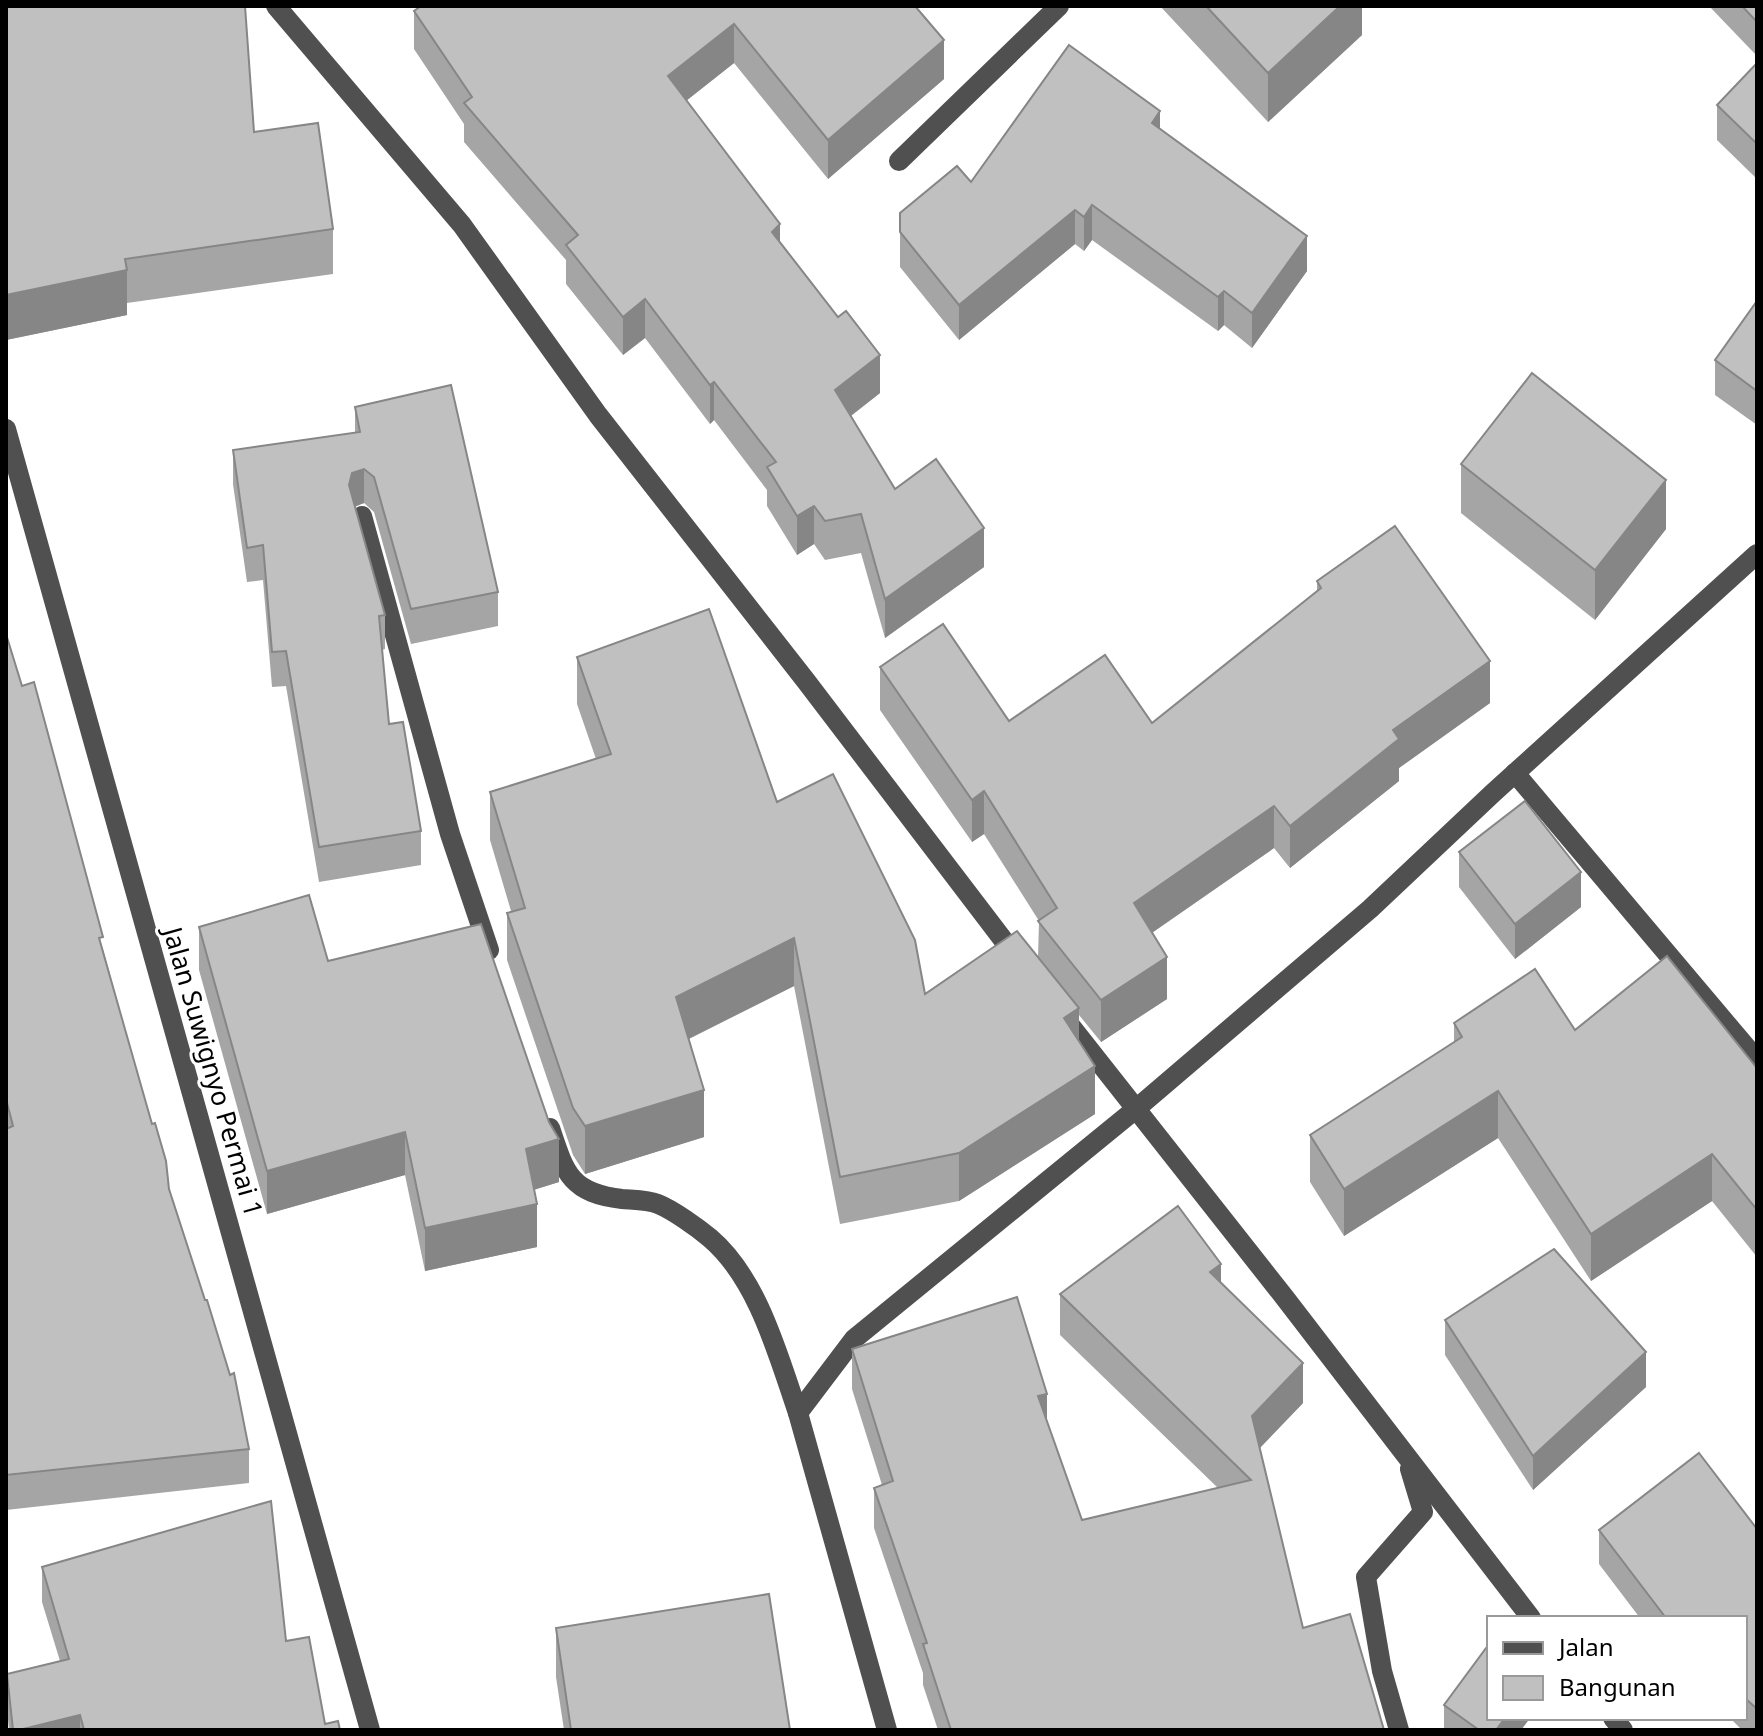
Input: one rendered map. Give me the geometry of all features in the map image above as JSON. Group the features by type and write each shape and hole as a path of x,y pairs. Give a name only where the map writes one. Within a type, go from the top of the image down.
{"street":[{"path":"276,6 462,225 598,415 1030,975"},
{"path":"899,161 1059,6"},
{"name":"Jalan Suwignyo Permai 1","path":"6,429 370,1730"},
{"path":"362,516 450,834 495,967"},
{"path":"798,1413 854,1339 1137,1108 1370,909 1757,554"},
{"path":"1515,773 1757,1060"},
{"path":"1049,999 1137,1108 1529,1616"},
{"path":"546,1116 561,1161 576,1185 604,1197 658,1203 711,1239 748,1284 778,1353 798,1413 887,1730"},
{"path":"1399,1730 1382,1671 1366,1577 1423,1512 1406,1456"}],"building":[{"path":"6,6 245,6 254,132 318,123 333,229 125,259 127,270 6,295"},
{"path":"421,6 915,6 944,40 828,140 734,24 668,76 780,224 772,232 838,317 846,311 880,355 835,390 895,489 936,459 984,528 885,599 861,514 825,521 814,506 797,516 767,467 776,462 714,382 710,385 645,299 623,317 566,245 578,235 464,103 472,97 414,11"},
{"path":"1206,6 1340,6 1268,73"},
{"path":"1742,6 1757,6 1757,22"},
{"path":"1069,45 1160,111 1152,123 1307,236 1252,313 1224,291 1218,297 1092,205 1084,217 1075,210 959,305 900,232 900,213 957,166 971,182"},
{"path":"1757,63 1757,144 1717,105"},
{"path":"1757,301 1757,391 1715,360"},
{"path":"1532,373 1666,480 1595,570 1461,464"},
{"path":"451,385 498,592 411,609 374,477 364,469 352,473 349,485 385,615 379,616 389,724 403,722 421,831 319,847 286,651 272,652 263,545 247,548 233,450 360,432 355,407"},
{"path":"1395,526 1490,661 1393,730 1399,739 1290,826 1274,806 1134,903 1167,957 1101,1000 1038,921 1057,908 984,791 972,800 880,667 943,624 1009,721 1105,655 1152,723 1321,588 1317,581"},
{"path":"709,609 777,802 833,774 915,940 925,994 1017,931 1079,1008 1064,1018 1095,1066 959,1153 840,1177 794,938 676,997 704,1090 585,1126 573,1108 507,913 525,908 490,792 611,754 577,657"},
{"path":"6,634 22,686 34,682 103,937 99,938 152,1124 155,1123 166,1161 169,1189 230,1375 234,1373 249,1449 6,1475 6,1129 13,1126 6,1099"},
{"path":"1525,801 1581,872 1515,924 1459,852"},
{"path":"309,895 328,961 481,924 549,1122 559,1139 526,1149 537,1204 425,1228 405,1132 267,1171 199,927"},
{"path":"1667,956 1757,1068 1757,1210 1712,1154 1591,1234 1498,1091 1344,1189 1310,1135 1462,1037 1454,1023 1535,969 1575,1030"},
{"path":"1178,1206 1221,1264 1210,1272 1303,1363 1252,1416 1303,1628 1350,1614 1384,1730 951,1730 923,1644 927,1643 874,1488 893,1481 852,1349 1017,1297 1047,1394 1038,1396 1082,1520 1251,1480 1060,1294"},
{"path":"1554,1249 1646,1352 1533,1456 1445,1320"},
{"path":"1699,1453 1757,1529 1757,1709 1747,1700 1747,1616 1664,1616 1599,1530"},
{"path":"271,1501 286,1641 309,1637 325,1724 338,1721 340,1730 84,1730 80,1715 13,1730 7,1674 69,1659 42,1567"},
{"path":"769,1594 790,1730 571,1730 556,1628"},
{"path":"1487,1647 1487,1720 1504,1720 1496,1730 1479,1730 1444,1705"}]}
